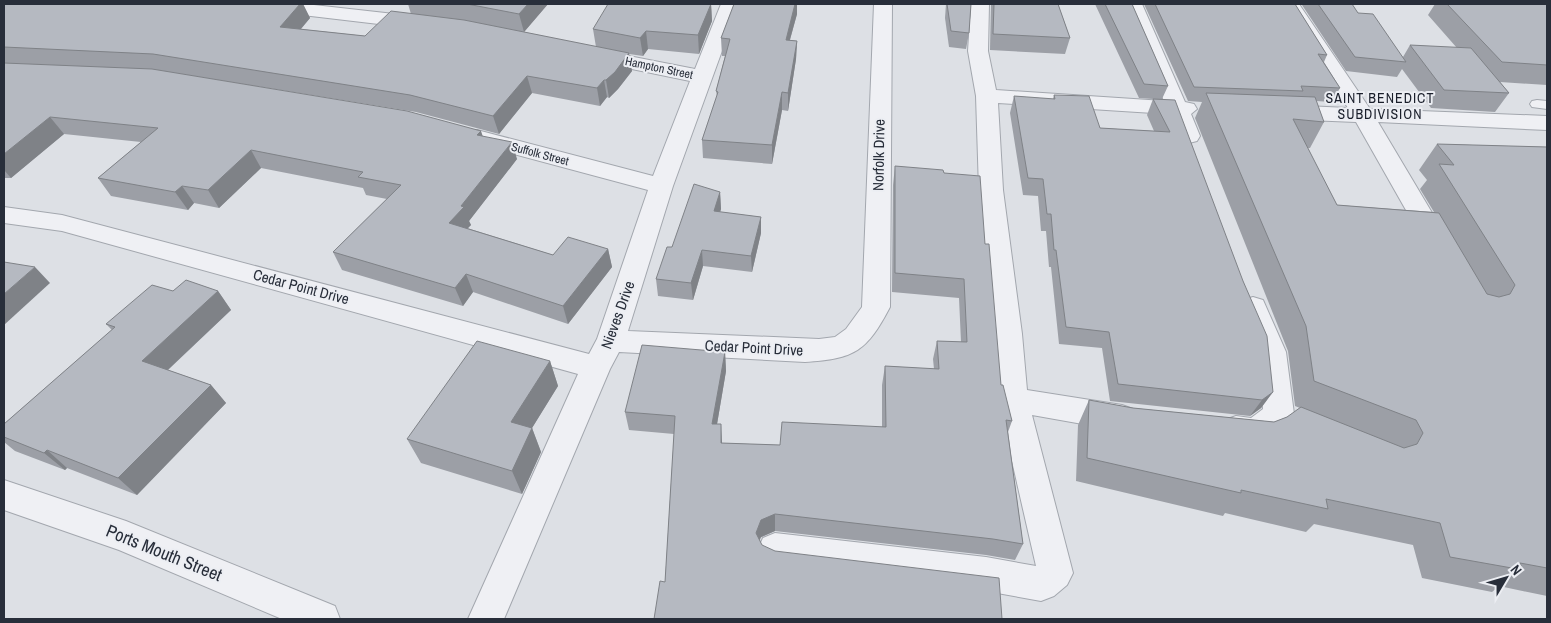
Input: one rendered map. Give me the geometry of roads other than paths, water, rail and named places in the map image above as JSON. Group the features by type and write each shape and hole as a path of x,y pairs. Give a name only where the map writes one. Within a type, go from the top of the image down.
{"street":[{"path":"260,4 440,25"},
{"name":"Nieves Drive","path":"486,619 604,354 661,186 730,4"},
{"name":"Norfolk Drive","path":"876,307 883,4"},
{"path":"775,549 986,574 1041,584 1055,573 1013,400 1008,334 991,190 987,96 978,51 980,4"},
{"path":"1133,4 1179,109 1199,162"},
{"path":"1290,4 1363,115 1446,260"},
{"name":"Hampton Street","path":"576,51 702,77"},
{"path":"987,96 1208,110"},
{"path":"1266,112 1363,115 1544,110"},
{"name":"Suffolk Street","path":"454,131 661,186"},
{"name":"Cedar Point Drive","path":"4,215 62,223 604,354 829,350 850,344 865,329 876,307"},
{"path":"1208,426 1256,431 1292,420 1272,352 1245,288"},
{"path":"1013,400 1149,420"},
{"name":"Ports Mouth Street","path":"4,495 126,537 295,606 322,619"}],"district":[{"name":"SAINT BENEDICT SUBDIVISION","path":"1380,106"}]}
